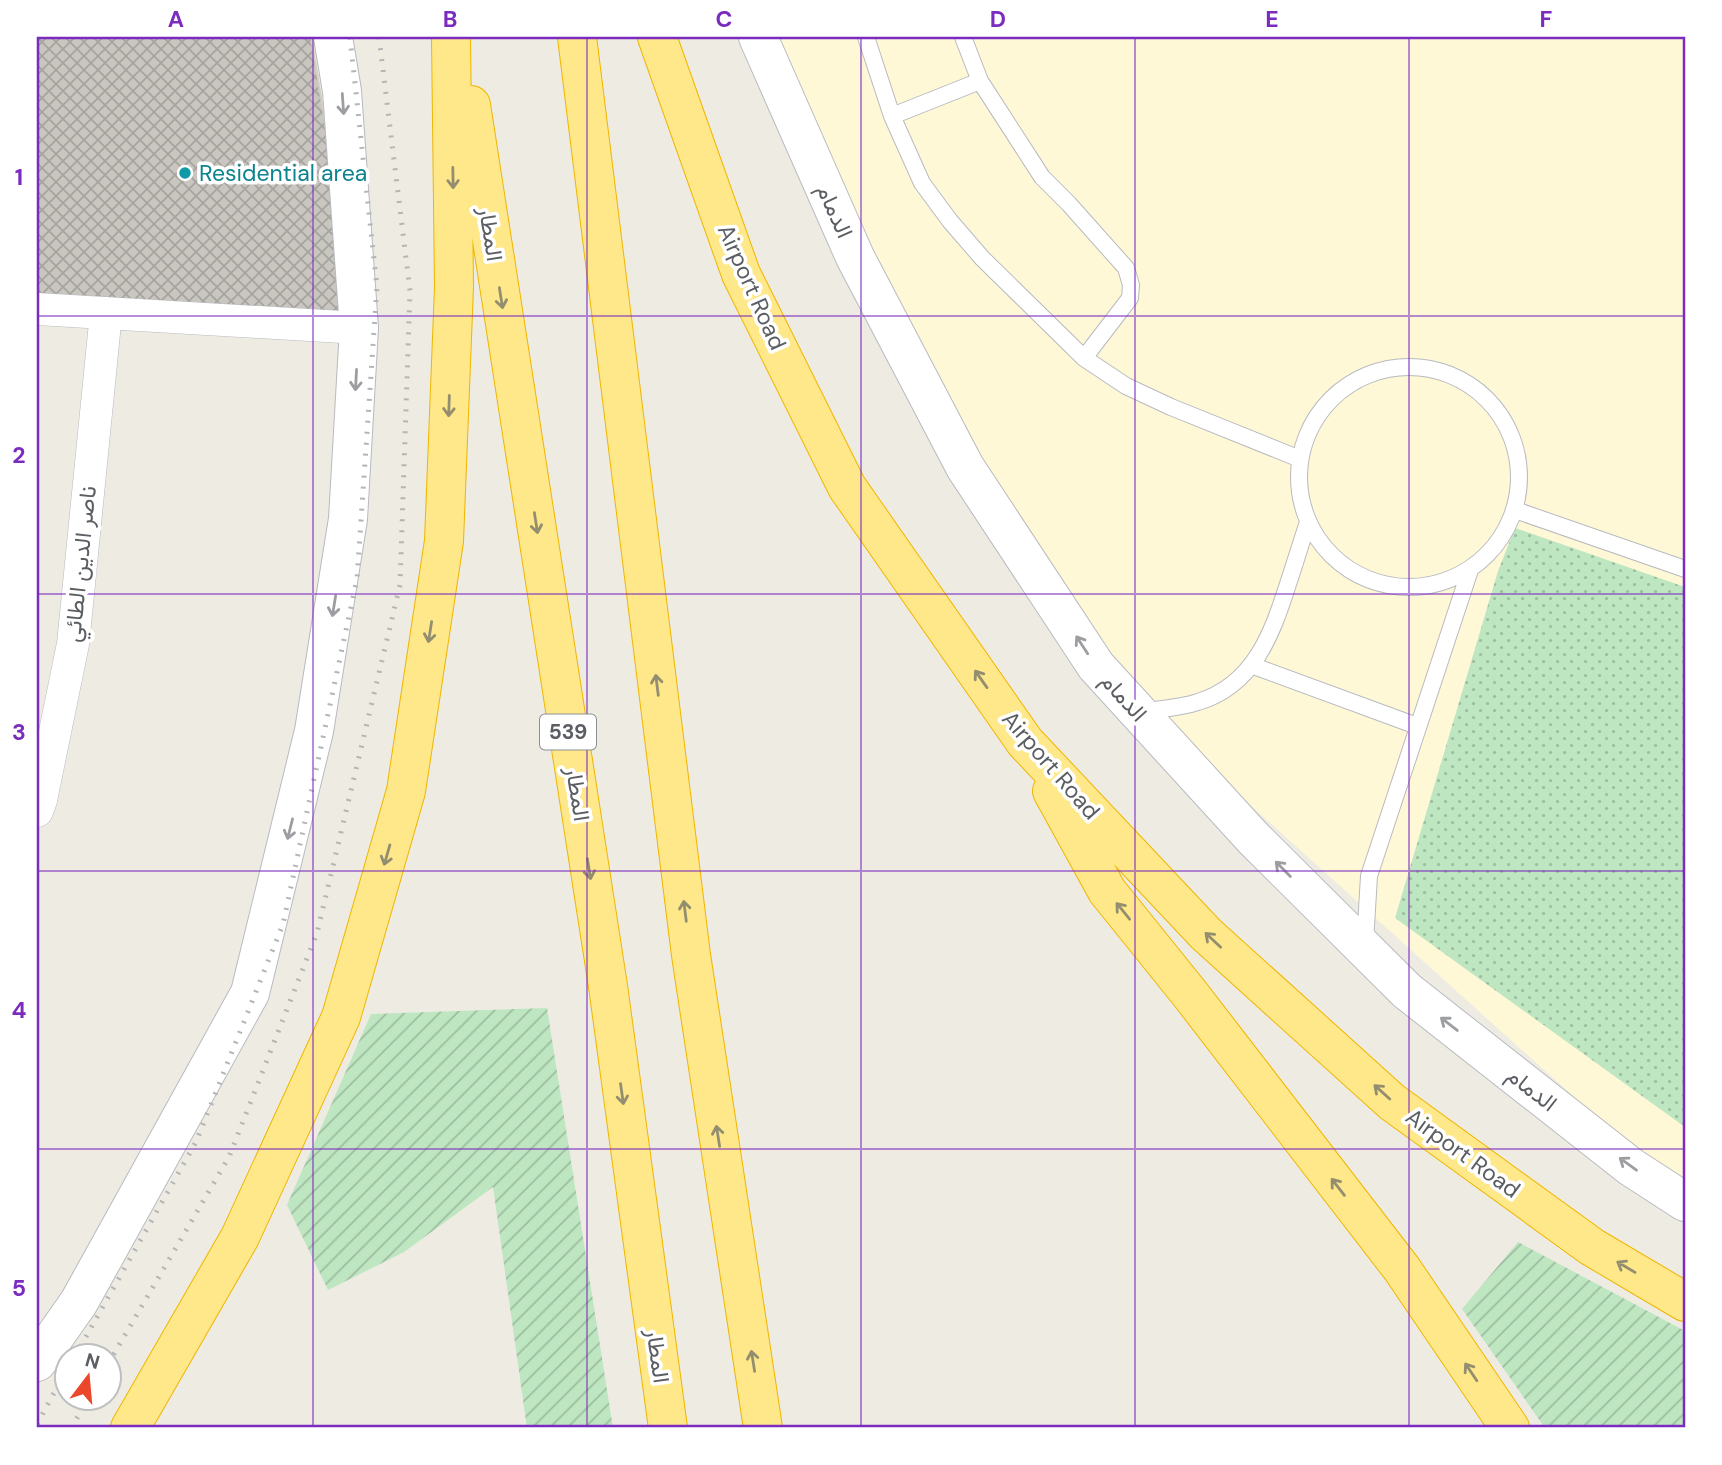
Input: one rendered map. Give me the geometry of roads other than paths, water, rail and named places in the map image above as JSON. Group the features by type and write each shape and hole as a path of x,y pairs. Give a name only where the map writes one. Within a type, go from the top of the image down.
{"highway":[{"path":"130,1428 240,1237 341,1017 406,791 444,541 454,287 451,37"},
{"name":"المطار","path":"461,37 608,986 668,1428"},
{"path":"577,37 691,956 763,1428"},
{"name":"Airport Road","path":"657,37 741,274 847,487 1025,742 1206,934 1392,1102 1592,1247 1685,1302"},
{"path":"1025,742 1107,891 1402,1269 1510,1428"}],"street":[{"path":"37,1362 79,1302 250,993 314,731 348,519 359,328 342,91 333,37"},
{"name":"الدمام","path":"758,37 855,257 965,467 1096,666 1254,839 1406,991 1631,1167 1685,1202"},
{"path":"37,309 359,328"},
{"name":"ناصر الدين الطائي","path":"37,811 73,644 106,313"}],"lane":[{"path":"866,37 892,116 922,183 982,258 1084,359 1126,386 1171,407 1300,458"},
{"path":"963,37 980,81 1042,177 1126,268 1131,285 1130,298 1084,359"},
{"path":"892,116 980,81"},
{"path":"1409,366 1434,370 1458,379 1480,393 1498,412 1511,434 1518,458 1519,484 1515,510 1497,543 1469,570 1448,580 1425,586 1401,587 1377,583 1356,574 1336,560 1320,543 1308,522 1298,480 1300,458 1307,434 1319,412 1337,393 1358,379 1383,370 1409,366"},
{"path":"1515,510 1685,569"},
{"path":"1138,712 1198,703 1237,681 1264,648 1276,622 1308,522"},
{"path":"1365,950 1369,876 1469,570"},
{"path":"1251,665 1418,726"}],"railway":[{"path":"83,1342 196,1142 283,924 357,579 377,287 350,37"},
{"path":"121,1342 229,1157 317,933 400,585 410,291 379,37"},
{"path":"37,1424 52,1397"},
{"path":"71,1428 81,1412"}],"place":[{"name":"Residential area","path":"185,173"}]}
